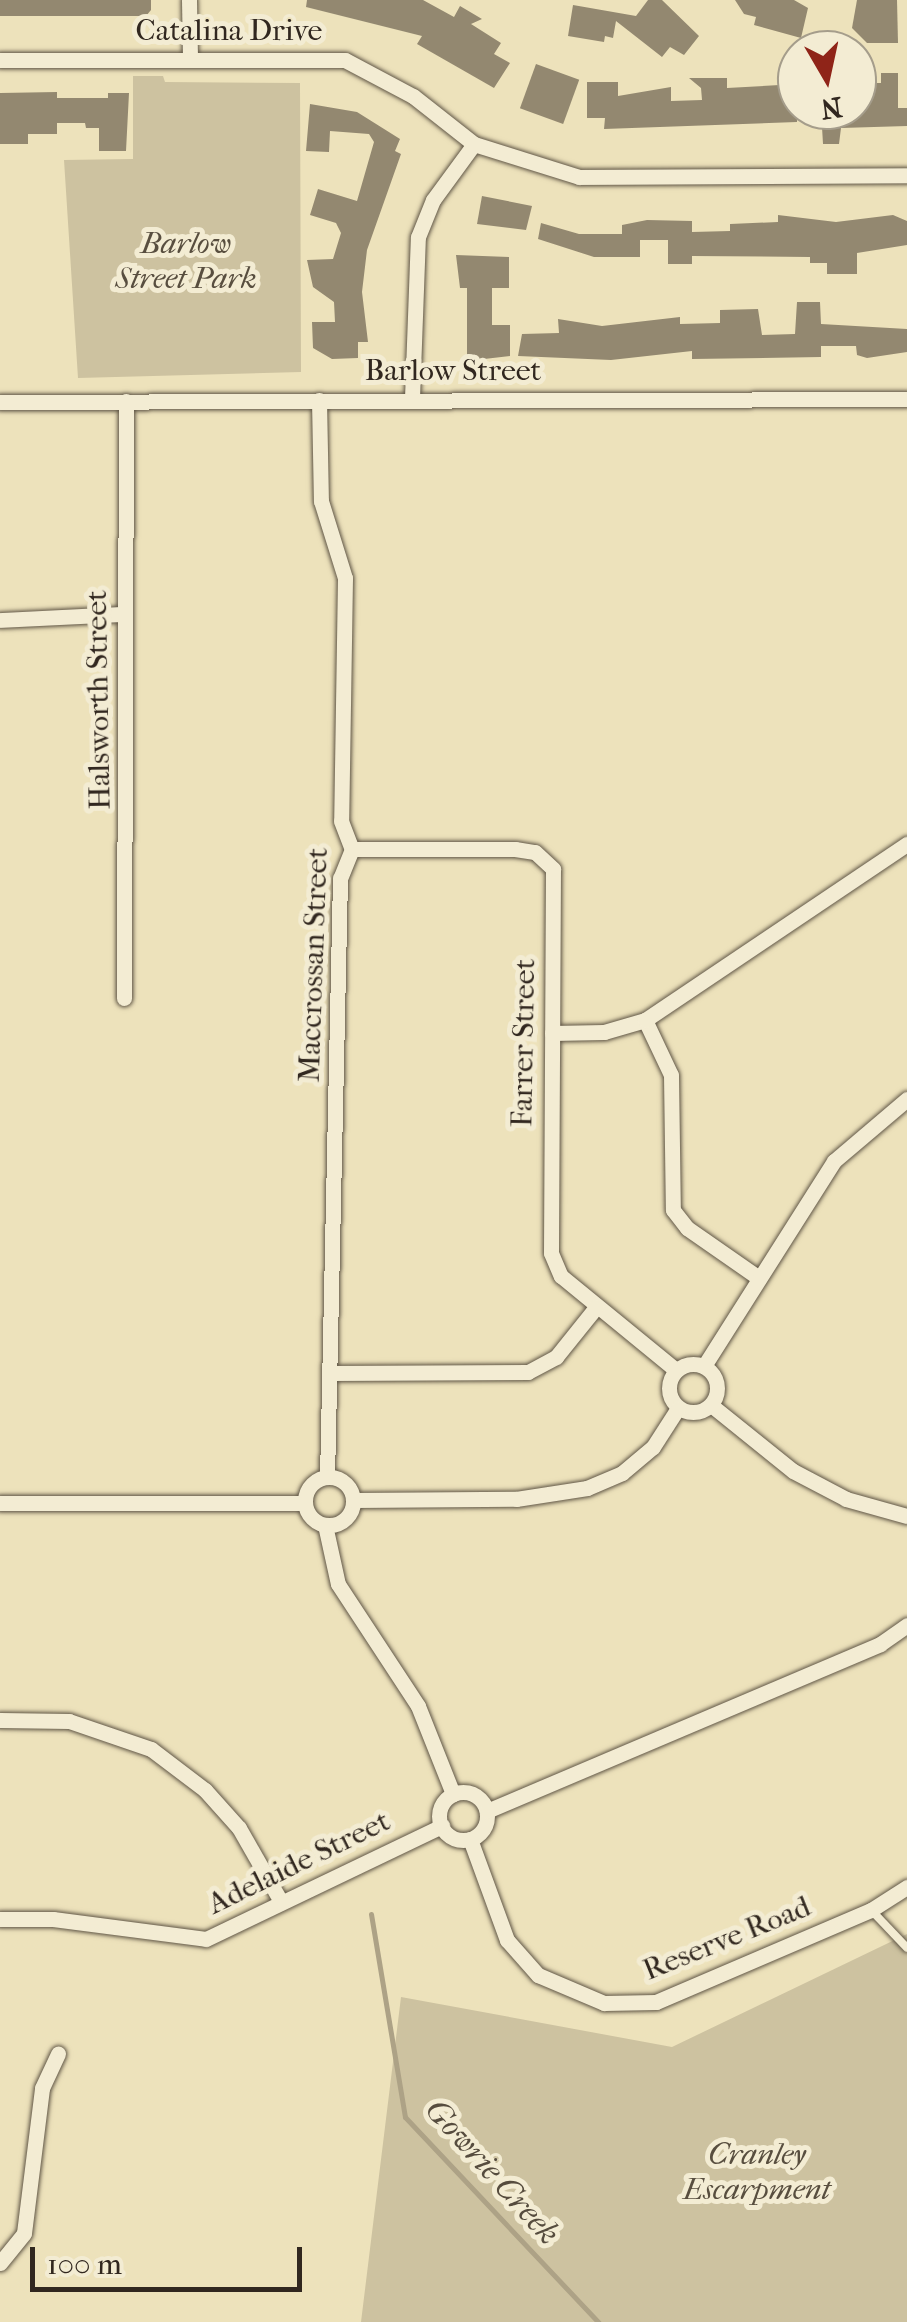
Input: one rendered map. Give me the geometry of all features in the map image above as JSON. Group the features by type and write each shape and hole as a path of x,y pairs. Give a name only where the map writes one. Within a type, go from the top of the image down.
{"street":[{"path":"189,0 190,57"},
{"name":"Catalina Drive","path":"0,60 344,60 413,96 474,144 580,177 907,175"},
{"path":"412,398 418,237 433,200 474,144"},
{"name":"Barlow Street","path":"0,402 907,398"},
{"name":"Maccrossan Street","path":"319,400 321,501 344,578 341,821 352,849 340,878 327,1477"},
{"name":"Halsworth Street","path":"124,998 126,401"},
{"path":"0,620 124,614"},
{"path":"552,1033 604,1032 645,1020 907,844"},
{"name":"Farrer Street","path":"352,849 515,850 546,859 554,884 548,1240 561,1276 676,1370"},
{"path":"645,1020 671,1075 674,1210 686,1228 759,1278"},
{"path":"678,1408 668,1386 676,1370 704,1366 845,1146 907,1099"},
{"path":"330,1372 528,1372 556,1357 597,1306"},
{"path":"678,1408 696,1412 710,1405 717,1387 704,1366"},
{"path":"710,1405 793,1470 846,1499 907,1516"},
{"path":"354,1500 516,1499 586,1488 622,1473 654,1447 678,1408"},
{"path":"354,1500 346,1484 327,1477 310,1485 304,1503 310,1517 325,1526 338,1584 418,1706 454,1794"},
{"path":"325,1526 343,1521 354,1500"},
{"path":"0,1503 304,1503"},
{"path":"487,1811 880,1644 907,1625"},
{"path":"0,1720 68,1720 151,1748 205,1790 239,1828 280,1900"},
{"path":"454,1794 474,1794 487,1811 486,1825 470,1839 450,1836 442,1826 440,1811 454,1794"},
{"name":"Adelaide Street","path":"0,1919 53,1918 206,1939 280,1900 442,1826"},
{"name":"Reserve Road","path":"470,1839 508,1940 538,1975 604,2003 656,2002 872,1910 907,1887"},
{"path":"0,2263 24,2233 42,2088 58,2054"}],"lane":[{"path":"872,1910 907,1948"}],"green space":[{"name":"Barlow Street Park","path":"133,76 163,76 165,82 300,83 301,372 78,378 64,160 133,159"},
{"name":"Cranley Escarpment","path":"907,1934 907,2322 361,2322 401,1997 672,2047"}],"building":[{"path":"0,0 151,0 151,10 146,16 0,16"},
{"path":"307,0 423,0 454,17 460,6 482,19 471,24 501,43 494,54 510,63 494,88 417,44 422,36 306,7"},
{"path":"648,0 662,0 699,36 684,55 670,47 662,57 616,21 613,38 605,36 604,42 568,36 573,5 636,16"},
{"path":"735,0 794,0 808,8 803,30 777,31 754,25 756,17 744,14"},
{"path":"857,0 897,0 898,43 877,43 877,30 852,28"},
{"path":"536,64 579,80 563,124 520,108"},
{"path":"881,73 898,73 898,108 907,108 907,126 877,127 877,83 881,83"},
{"path":"689,78 727,78 727,88 777,85 777,123 604,129 605,118 587,118 587,82 618,82 618,96 671,87 671,101 702,100 701,88"},
{"path":"57,92 57,98 108,98 108,93 129,93 126,151 99,151 99,128 86,128 85,123 57,123 57,134 28,134 28,144 0,144 0,93"},
{"path":"310,104 357,112 400,139 395,151 401,154 367,250 362,292 368,342 358,342 358,358 332,359 313,348 312,322 335,322 334,302 313,287 307,260 333,259 341,233 336,223 310,215 318,189 357,201 374,142 369,134 330,131 329,152 306,151"},
{"path":"822,130 841,130 839,144 823,144"},
{"path":"482,196 532,206 526,230 477,224"},
{"path":"778,215 836,222 893,215 907,221 907,245 857,253 857,274 827,274 827,263 810,263 810,257 692,256 692,264 668,264 668,240 640,240 640,257 594,257 538,239 541,223 579,234 622,234 622,225 647,220 692,221 692,232 730,231 730,224 778,222"},
{"path":"456,255 509,257 509,288 492,288 492,325 510,325 510,356 467,361 467,288 460,288"},
{"path":"797,302 820,302 821,324 907,329 907,352 867,358 857,355 856,346 821,346 821,357 692,359 692,351 611,360 518,356 522,334 559,333 558,319 602,326 680,317 680,324 720,323 720,310 758,309 762,335 795,334"}],"waterway":[{"name":"Gowrie Creek","path":"371,1914 405,2117 598,2322"}]}
